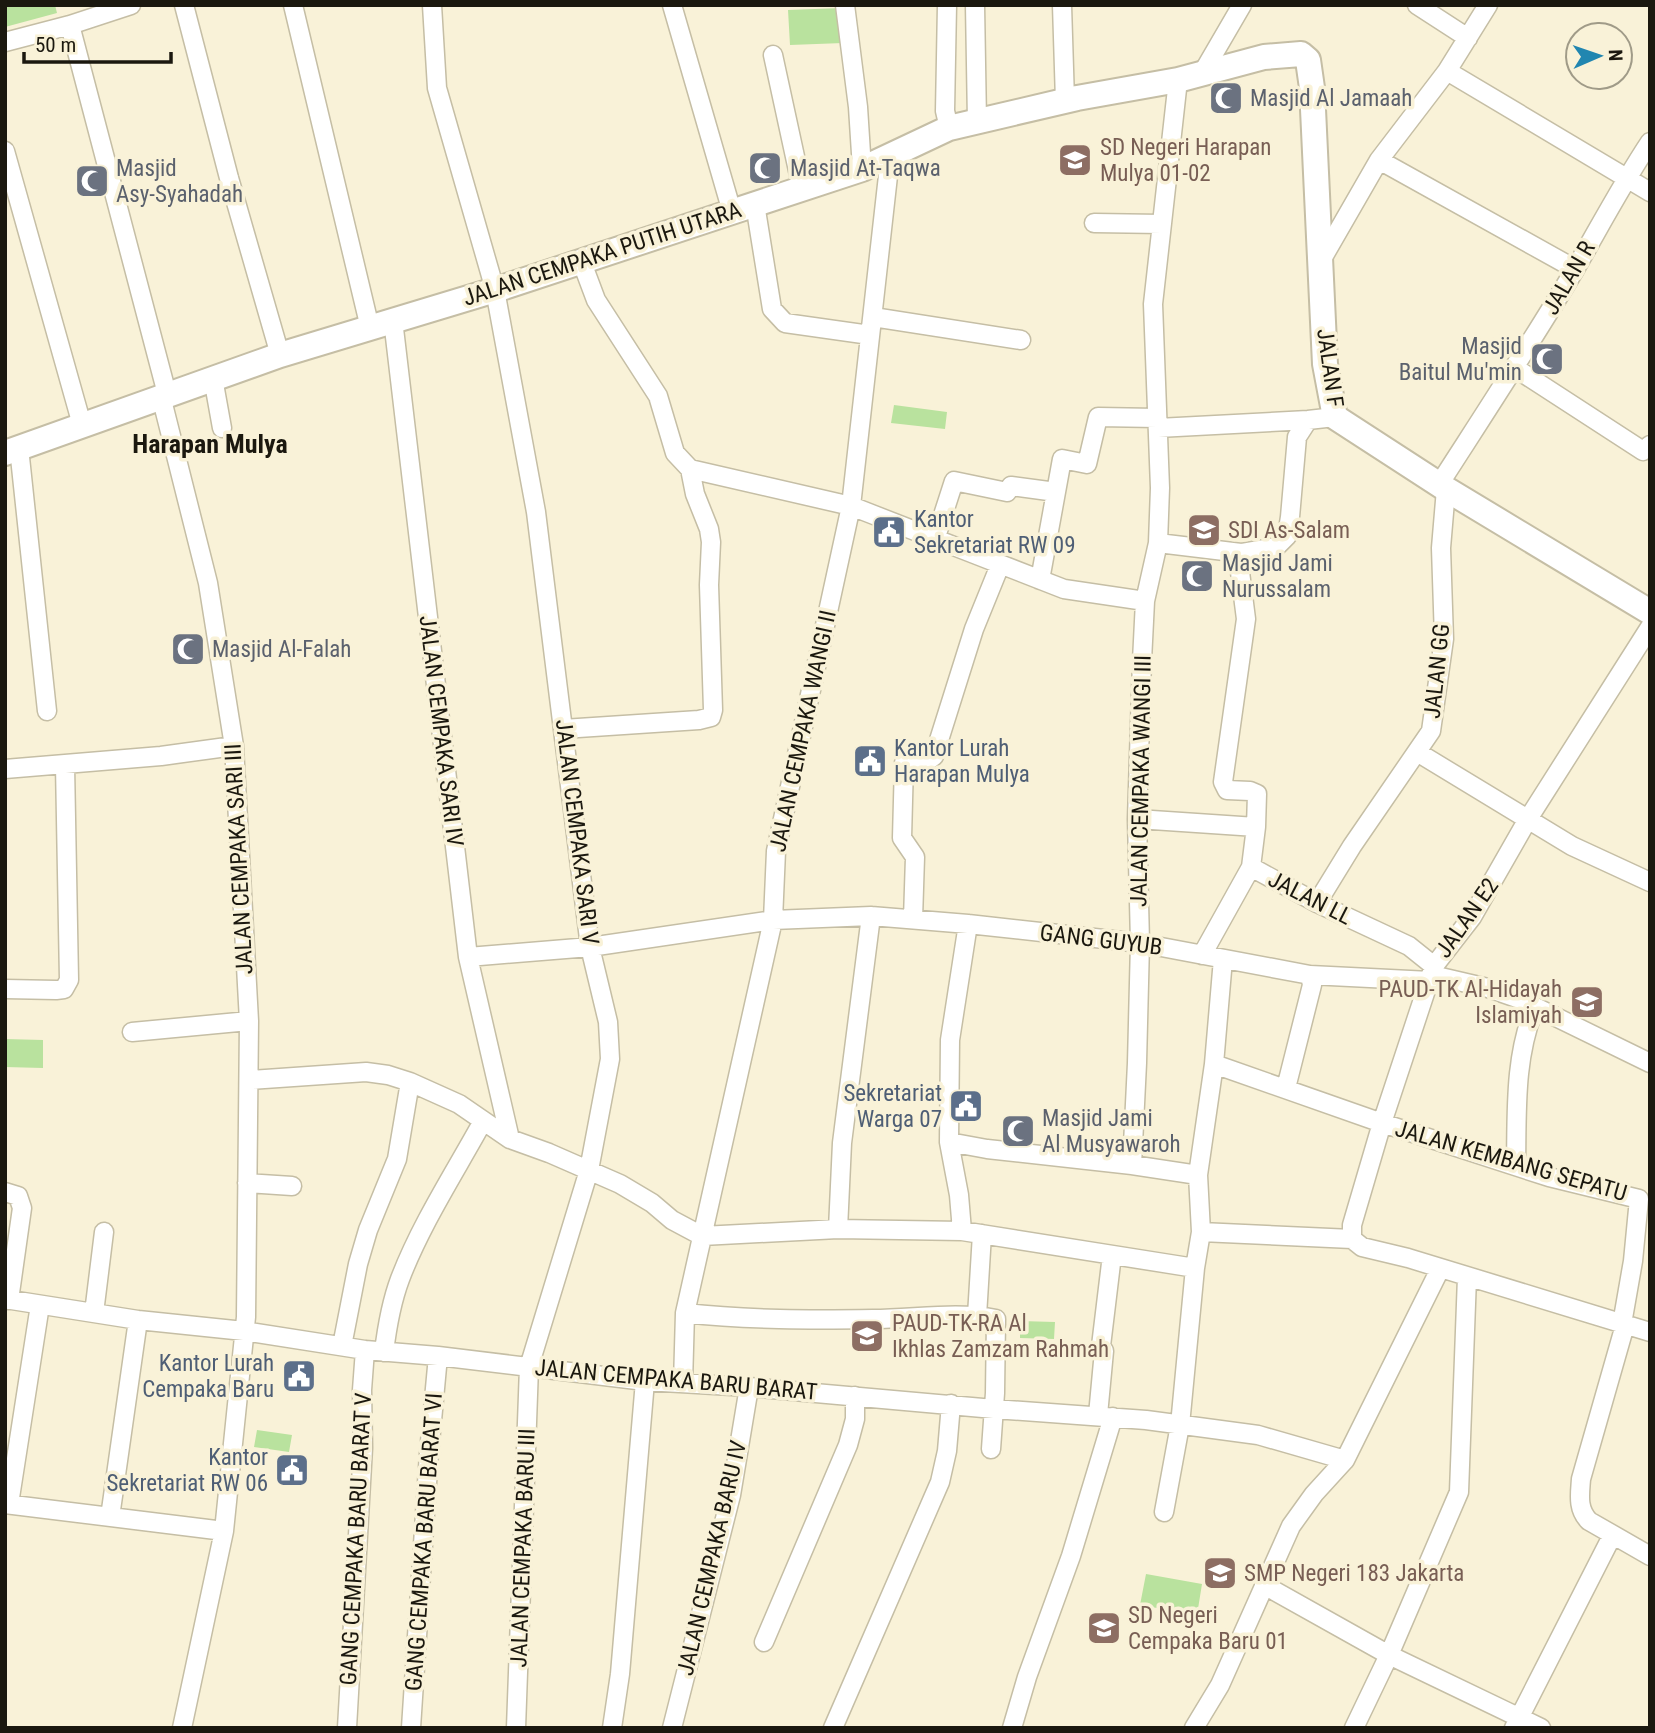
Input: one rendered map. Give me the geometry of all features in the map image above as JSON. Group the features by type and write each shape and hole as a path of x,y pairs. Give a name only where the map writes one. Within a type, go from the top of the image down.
{"street":[{"path":"5,42 71,25 131,5"},
{"path":"184,5 229,178 280,355"},
{"name":"JALAN CEMPAKA SARI IV","path":"293,5 382,324 468,957 510,1139"},
{"name":"JALAN CEMPAKA SARI V","path":"432,5 436,88 495,289 536,512 590,947 607,1022 610,1052 589,1170 530,1367"},
{"path":"672,5 743,208 772,309 777,317 785,323 872,326 1021,340"},
{"path":"845,5 854,66 862,169"},
{"path":"947,5 945,111 949,128"},
{"path":"975,5 977,122"},
{"path":"1062,5 1065,101"},
{"path":"1203,72 1242,5"},
{"path":"1417,5 1468,38"},
{"path":"1322,259 1379,160 1447,71 1488,5"},
{"name":"JALAN CEMPAKA SARI III","path":"71,25 208,583 234,747 249,1021 244,1331 224,1531 182,1728"},
{"name":"JALAN F","path":"1203,72 1264,57 1301,54 1307,60 1312,88 1325,364 1335,416 1443,486 1650,612"},
{"path":"773,55 802,189"},
{"path":"1447,71 1650,191"},
{"name":"JALAN CEMPAKA PUTIH UTARA","path":"12,450 280,355 495,289 862,169 949,128 1065,101 1178,80 1203,72"},
{"name":"JALAN CEMPAKA WANGI III","path":"1132,1165 1140,943 1137,819 1145,601 1158,543 1160,488 1153,304 1178,80"},
{"name":"JALAN R","path":"1443,486 1650,142"},
{"path":"5,151 82,425"},
{"name":"JALAN CEMPAKA WANGI II","path":"683,1383 685,1312 773,920 776,851 851,506 890,158"},
{"path":"1379,160 1575,269"},
{"path":"1094,223 1162,224"},
{"path":"581,260 596,300 658,396 675,453 690,468 851,506 1065,589 1145,601"},
{"path":"1515,368 1643,452 1650,445"},
{"path":"213,378 222,428"},
{"path":"1040,580 1062,459 1087,464 1098,417 1157,423 1308,420 1335,416"},
{"path":"1158,543 1241,553 1276,547 1287,536 1297,437 1308,420"},
{"path":"12,450 47,711"},
{"path":"563,729 711,717 711,542 695,494 690,468"},
{"path":"935,540 954,481 1007,492 1011,485 1056,492"},
{"name":"JALAN GG","path":"1317,903 1352,846 1431,731 1444,639 1441,548 1443,486"},
{"name":"JALAN LL","path":"1241,553 1240,572 1246,619 1223,782 1227,790 1257,794 1251,867 1317,903 1409,946 1432,974"},
{"path":"913,919 915,857 902,838 904,763 908,760 930,760 934,756 958,674 1000,565"},
{"name":"JALAN E2","path":"1352,1239 1352,1225 1382,1123 1432,974 1472,917 1528,819 1650,627"},
{"path":"5,769 234,747"},
{"path":"1417,752 1572,846 1650,882"},
{"path":"5,989 64,989 69,980 65,765"},
{"path":"1137,819 1256,827"},
{"path":"1202,955 1251,867"},
{"path":"838,1229 842,1143 872,916"},
{"name":"GANG GUYUB","path":"468,957 590,947 773,920 872,916 968,923 1140,943 1310,975 1432,974"},
{"path":"962,1231 959,1195 949,1142 950,1040 968,923"},
{"path":"1164,1512 1180,1425 1201,1232 1198,1175 1214,1064 1223,959"},
{"path":"1432,974 1488,988 1535,1007 1650,1062"},
{"path":"1286,1088 1312,985 1310,975"},
{"path":"1516,1166 1520,1064 1526,1028 1535,1007"},
{"path":"132,1031 249,1021"},
{"path":"1214,1064 1382,1123"},
{"path":"250,1080 366,1072 410,1082 459,1104 510,1139 620,1184 652,1203 672,1220 702,1236 838,1229 962,1231 1195,1268"},
{"path":"342,1346 358,1264 368,1230 397,1159 410,1082"},
{"path":"384,1352 390,1312 405,1266 483,1121"},
{"name":"JALAN KEMBANG SEPATU","path":"1382,1123 1549,1177 1639,1199 1624,1324"},
{"path":"949,1142 1198,1175"},
{"path":"247,1183 292,1185"},
{"path":"5,1192 18,1196 22,1208 7,1299"},
{"path":"94,1313 104,1232"},
{"path":"1201,1232 1352,1239 1362,1247 1408,1258 1650,1332"},
{"path":"977,1316 982,1234"},
{"path":"1012,1728 1027,1677 1071,1556 1106,1416 1104,1351 1101,1346 1112,1255"},
{"path":"1194,1728 1220,1685 1291,1527 1314,1494 1345,1460 1440,1269"},
{"path":"1353,1728 1389,1655 1459,1492 1467,1278"},
{"name":"JALAN CEMPAKA BARU BARAT","path":"7,1299 138,1320 244,1331 365,1350 645,1381 1106,1416 1258,1435 1345,1460"},
{"path":"40,1305 7,1504 224,1531"},
{"path":"685,1312 782,1319 874,1320 977,1316 996,1320 998,1333 991,1449"},
{"path":"110,1517 138,1320"},
{"path":"1624,1324 1581,1479 1580,1503 1584,1517 1589,1521 1650,1556"},
{"name":"GANG CEMPAKA BARU BARAT V","path":"347,1728 363,1448 362,1390 365,1350"},
{"name":"GANG CEMPAKA BARU BARAT VI","path":"411,1728 426,1492 438,1356"},
{"name":"JALAN CEMPAKA BARU III","path":"516,1728 530,1367"},
{"path":"612,1728 619,1683 645,1381"},
{"name":"JALAN CEMPAKA BARU IV","path":"672,1728 731,1495 749,1387"},
{"path":"764,1642 848,1445 855,1419 856,1396"},
{"path":"833,1728 940,1482 947,1451 951,1404"},
{"path":"1516,1723 1612,1536"},
{"path":"1264,1585 1516,1723 1541,1728"}],"green space":[{"path":"5,5 55,5 57,13 5,27"},
{"path":"842,8 843,43 790,45 788,10"},
{"path":"894,405 947,412 945,429 891,423"},
{"path":"5,1039 43,1040 43,1068 5,1067"},
{"path":"1020,1321 1055,1322 1054,1339 1020,1338"},
{"path":"257,1430 292,1435 289,1452 254,1447"},
{"path":"1146,1574 1202,1584 1197,1615 1140,1605"}],"place":[{"name":"Masjid Al Jamaah","path":"1226,98"},
{"name":"SD Negeri Harapan Mulya 01-02","path":"1075,160"},
{"name":"Masjid At-Taqwa","path":"765,168"},
{"name":"Masjid Asy-Syahadah","path":"92,181"},
{"name":"Masjid Baitul Mu'min","path":"1547,359"},
{"name":"SDI As-Salam","path":"1204,530"},
{"name":"Kantor Sekretariat RW 09","path":"889,532"},
{"name":"Masjid Jami Nurussalam","path":"1197,576"},
{"name":"Masjid Al-Falah","path":"188,649"},
{"name":"Kantor Lurah Harapan Mulya","path":"870,761"},
{"name":"PAUD-TK Al-Hidayah Islamiyah","path":"1587,1002"},
{"name":"Sekretariat Warga 07","path":"966,1106"},
{"name":"Masjid Jami Al Musyawaroh","path":"1018,1131"},
{"name":"PAUD-TK-RA Al Ikhlas Zamzam Rahmah","path":"867,1336"},
{"name":"Kantor Lurah Cempaka Baru","path":"299,1376"},
{"name":"Kantor Sekretariat RW 06","path":"292,1470"},
{"name":"SMP Negeri 183 Jakarta","path":"1220,1573"},
{"name":"SD Negeri Cempaka Baru 01","path":"1104,1628"}],"district":[{"name":"Harapan Mulya","path":"210,444"}]}
